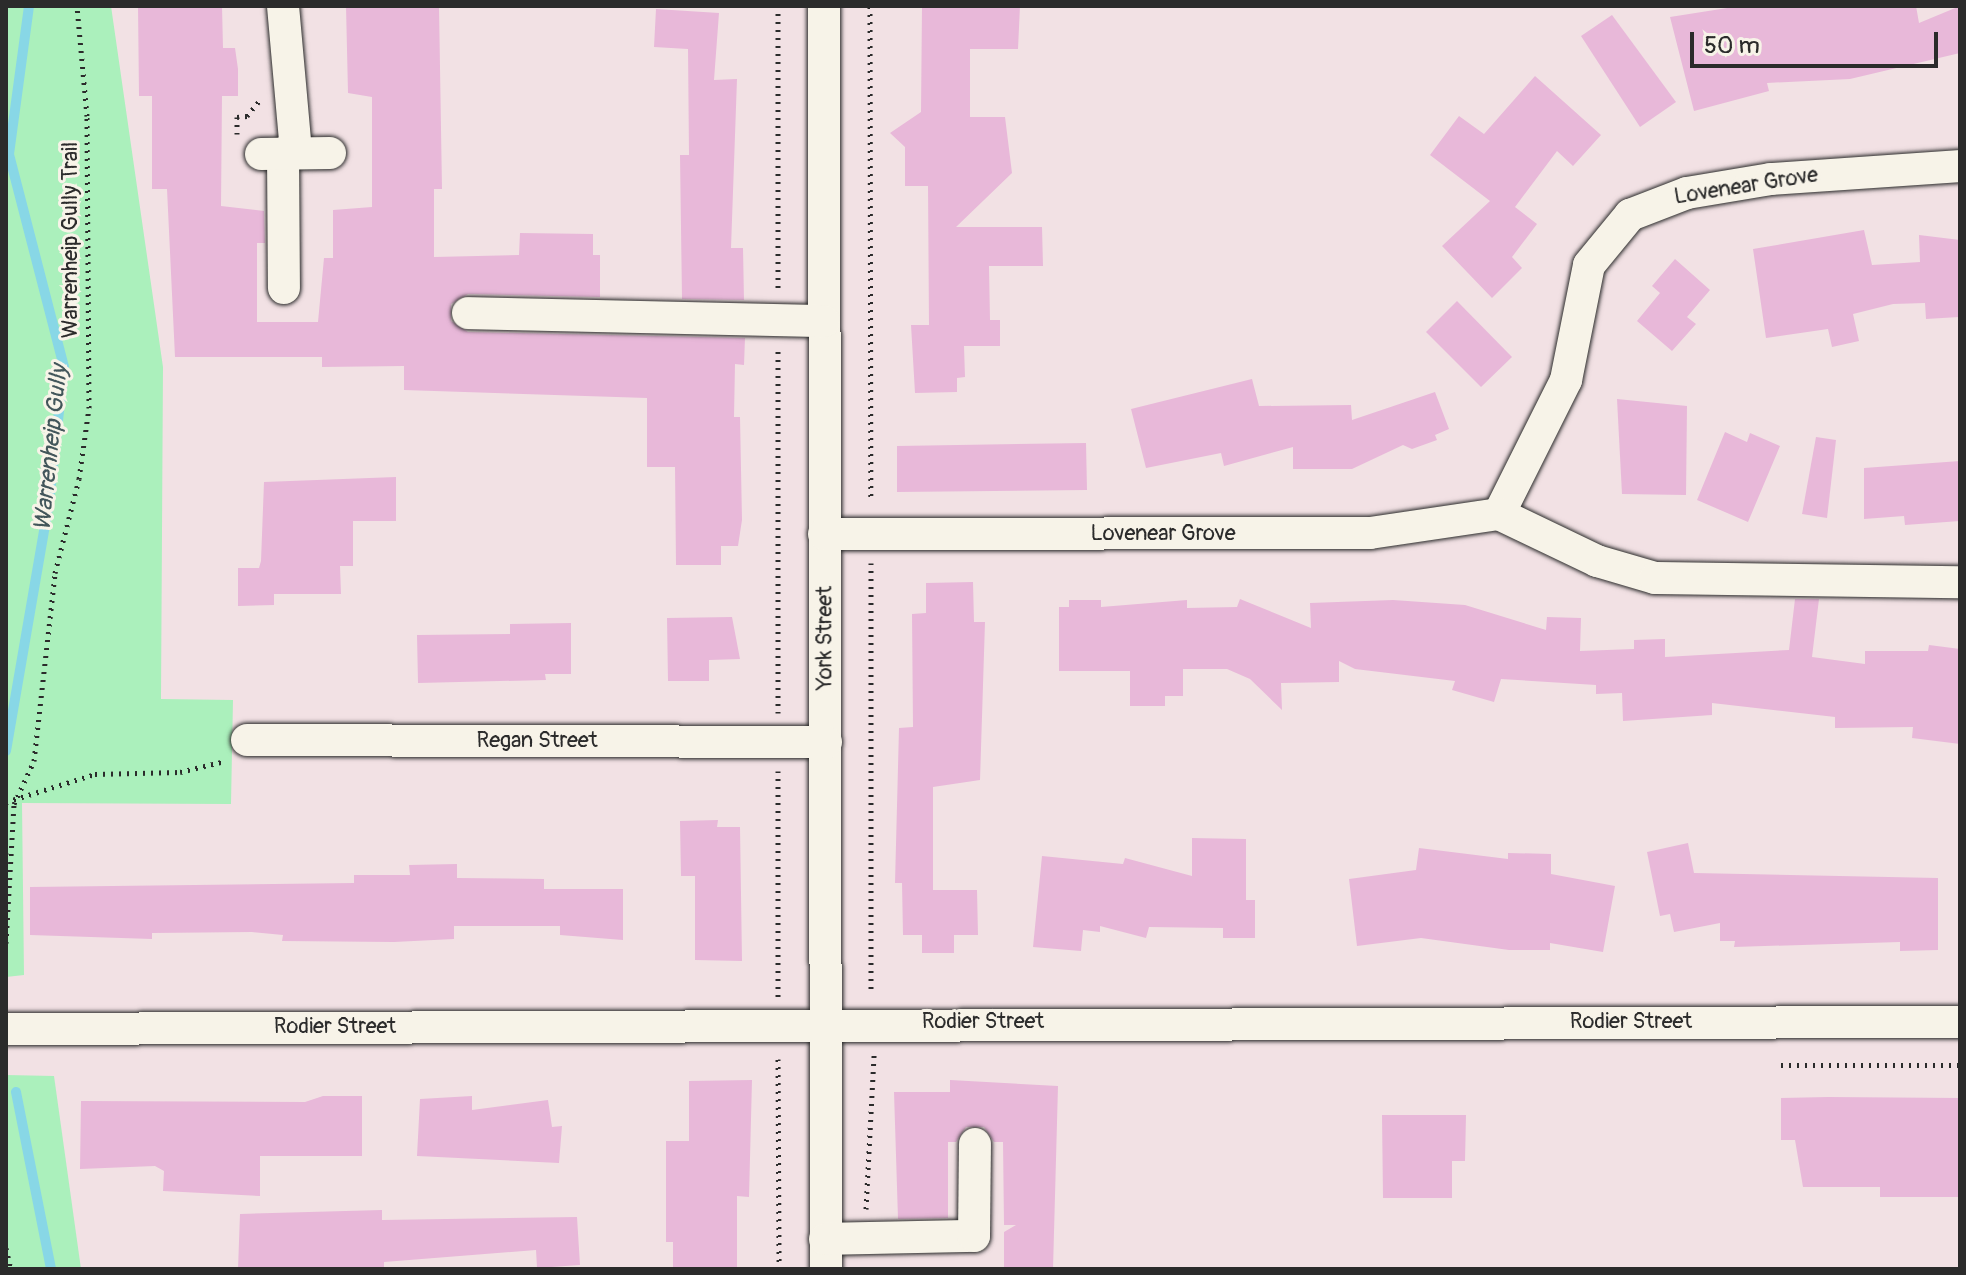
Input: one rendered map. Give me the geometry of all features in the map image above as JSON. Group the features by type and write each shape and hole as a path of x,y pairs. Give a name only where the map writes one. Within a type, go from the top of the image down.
{"street":[{"path":"283,6 269,152 284,288"},
{"name":"York Street","path":"824,6 826,1254"},
{"path":"269,152 330,153"},
{"name":"Lovenear Grove","path":"824,534 1370,533 1499,514 1566,380 1589,265 1630,215 1687,193 1771,179 1960,166"},
{"path":"468,313 824,321"},
{"path":"1499,514 1597,561 1655,578 1960,582"},
{"name":"Regan Street","path":"247,740 826,742"},
{"name":"Rodier Street","path":"6,1029 778,1026 824,1023 1960,1022"},
{"path":"826,1254 860,1240 974,1236 975,1144"}],"path":[{"name":"Warrenheip Gully Trail","path":"6,943 14,804 34,761 55,573 79,479 89,408 87,116 77,6"},
{"path":"778,6 779,1269"},
{"path":"860,1240 872,1171 870,6"},
{"path":"262,98 247,116 237,117 269,152"},
{"path":"6,802 14,804 95,774 203,768 229,759 247,740"},
{"path":"1781,1065 1960,1065"},
{"path":"6,1248 11,1269"}],"green space":[{"path":"6,6 111,6 163,367 161,699 233,700 231,804 22,803 24,975 6,977"},
{"path":"6,1075 54,1076 81,1269 6,1269"}],"building":[{"path":"138,6 222,6 223,48 235,48 238,96 222,96 221,206 264,211 265,243 257,243 257,322 318,322 324,258 333,258 333,210 372,207 372,97 348,93 346,6 439,6 442,189 434,189 434,257 519,255 520,233 593,234 593,255 600,255 600,297 468,294 451,304 451,321 468,332 745,338 744,365 735,364 734,417 740,417 742,520 738,546 721,546 721,565 676,565 675,467 647,467 647,398 404,390 404,366 322,367 322,357 175,357 167,189 152,189 152,96 139,96"},
{"path":"922,6 1020,6 1018,49 970,49 970,117 1005,117 1012,173 956,227 1042,227 1043,266 989,266 990,320 1000,320 1000,346 964,346 965,377 957,378 957,392 915,393 911,325 929,325 928,186 905,186 905,147 890,133 921,112"},
{"path":"1740,6 1916,6 1919,23 1960,6 1960,53 1850,79 1767,83 1769,91 1694,111 1670,17"},
{"path":"656,9 719,13 714,80 737,79 731,248 743,248 744,300 682,299 680,155 689,155 688,49 654,47"},
{"path":"1612,15 1676,102 1640,127 1581,36"},
{"path":"1535,76 1601,135 1573,166 1557,151 1515,207 1537,224 1512,257 1522,268 1492,298 1442,246 1490,201 1430,155 1459,116 1484,134"},
{"path":"1864,230 1872,265 1920,262 1919,235 1960,240 1959,317 1926,319 1925,303 1893,304 1853,314 1859,341 1832,347 1828,329 1766,338 1753,249"},
{"path":"1675,259 1710,290 1687,317 1696,324 1672,351 1637,321 1660,293 1652,286"},
{"path":"1457,301 1512,357 1481,387 1426,332"},
{"path":"1252,379 1259,406 1351,405 1352,420 1435,392 1449,429 1435,435 1437,440 1412,449 1403,445 1352,469 1293,469 1293,447 1224,466 1221,453 1146,468 1131,409"},
{"path":"1617,399 1687,406 1686,495 1622,494"},
{"path":"1725,432 1747,442 1750,433 1780,446 1748,522 1697,500"},
{"path":"1816,437 1836,440 1827,518 1802,514"},
{"path":"1086,443 1087,490 897,492 897,446"},
{"path":"1960,461 1960,521 1905,525 1904,516 1864,519 1864,468"},
{"path":"396,477 396,521 353,521 353,566 340,566 341,594 274,594 274,605 238,606 238,568 259,568 261,561 264,482"},
{"path":"973,582 974,622 985,622 980,780 933,787 933,890 977,890 978,935 954,935 954,953 922,953 922,935 903,935 902,883 895,883 899,728 913,727 912,614 926,613 926,583"},
{"path":"1240,599 1311,628 1310,603 1393,600 1465,605 1546,630 1547,617 1581,618 1580,651 1634,649 1634,640 1665,639 1665,657 1789,650 1795,599 1819,599 1812,657 1865,664 1865,651 1928,651 1929,645 1960,649 1960,744 1912,738 1913,727 1835,728 1835,717 1712,703 1712,715 1623,721 1622,693 1596,694 1596,685 1501,679 1494,702 1452,690 1455,681 1355,669 1339,661 1339,682 1281,683 1282,710 1250,679 1227,669 1183,669 1183,696 1165,696 1165,706 1130,706 1130,671 1059,671 1059,607 1069,607 1069,600 1101,600 1101,607 1187,600 1187,608 1237,607"},
{"path":"732,617 740,659 709,660 709,681 668,681 667,618"},
{"path":"571,623 571,674 545,674 546,680 418,683 417,635 510,634 510,624"},
{"path":"718,820 717,827 740,827 742,961 695,960 695,876 681,876 680,821"},
{"path":"1192,838 1246,839 1246,900 1255,900 1255,938 1223,938 1223,928 1149,927 1146,938 1100,926 1100,932 1083,930 1081,951 1033,947 1042,856 1123,864 1125,858 1192,876"},
{"path":"1688,843 1694,873 1938,878 1938,950 1900,951 1900,942 1734,947 1735,941 1720,941 1720,923 1674,932 1670,914 1660,916 1647,852"},
{"path":"1419,848 1508,859 1508,853 1551,854 1551,874 1615,886 1603,952 1550,943 1550,950 1509,950 1421,938 1357,946 1349,879 1416,870"},
{"path":"457,864 457,878 544,879 544,889 623,889 623,940 560,935 560,926 454,926 454,939 394,942 282,941 283,935 252,932 152,933 152,939 30,935 30,887 354,883 354,875 410,875 409,865"},
{"path":"752,1080 749,1197 737,1196 737,1268 673,1267 673,1242 666,1242 666,1141 689,1141 689,1081"},
{"path":"950,1080 1058,1086 1053,1269 1004,1269 1004,1232 1016,1225 1004,1225 1003,1142 994,1142 984,1127 966,1127 956,1142 948,1142 948,1218 898,1219 894,1092 950,1092"},
{"path":"323,1096 362,1096 362,1156 260,1156 260,1196 163,1191 164,1171 155,1166 80,1169 81,1101 305,1102"},
{"path":"472,1096 472,1110 548,1100 552,1127 562,1126 559,1163 417,1156 420,1099"},
{"path":"1781,1098 1960,1098 1960,1197 1880,1197 1880,1187 1803,1187 1795,1140 1781,1140"},
{"path":"1382,1115 1466,1115 1465,1161 1452,1161 1452,1198 1383,1198"},
{"path":"382,1210 382,1220 577,1217 580,1265 537,1268 536,1250 384,1262 384,1269 238,1269 240,1214"}],"waterway":[{"name":"Warrenheip Gully","path":"6,751 49,502 64,367 9,154 29,6"},
{"name":"Warrenheip Gully","path":"16,1092 51,1269"}]}
